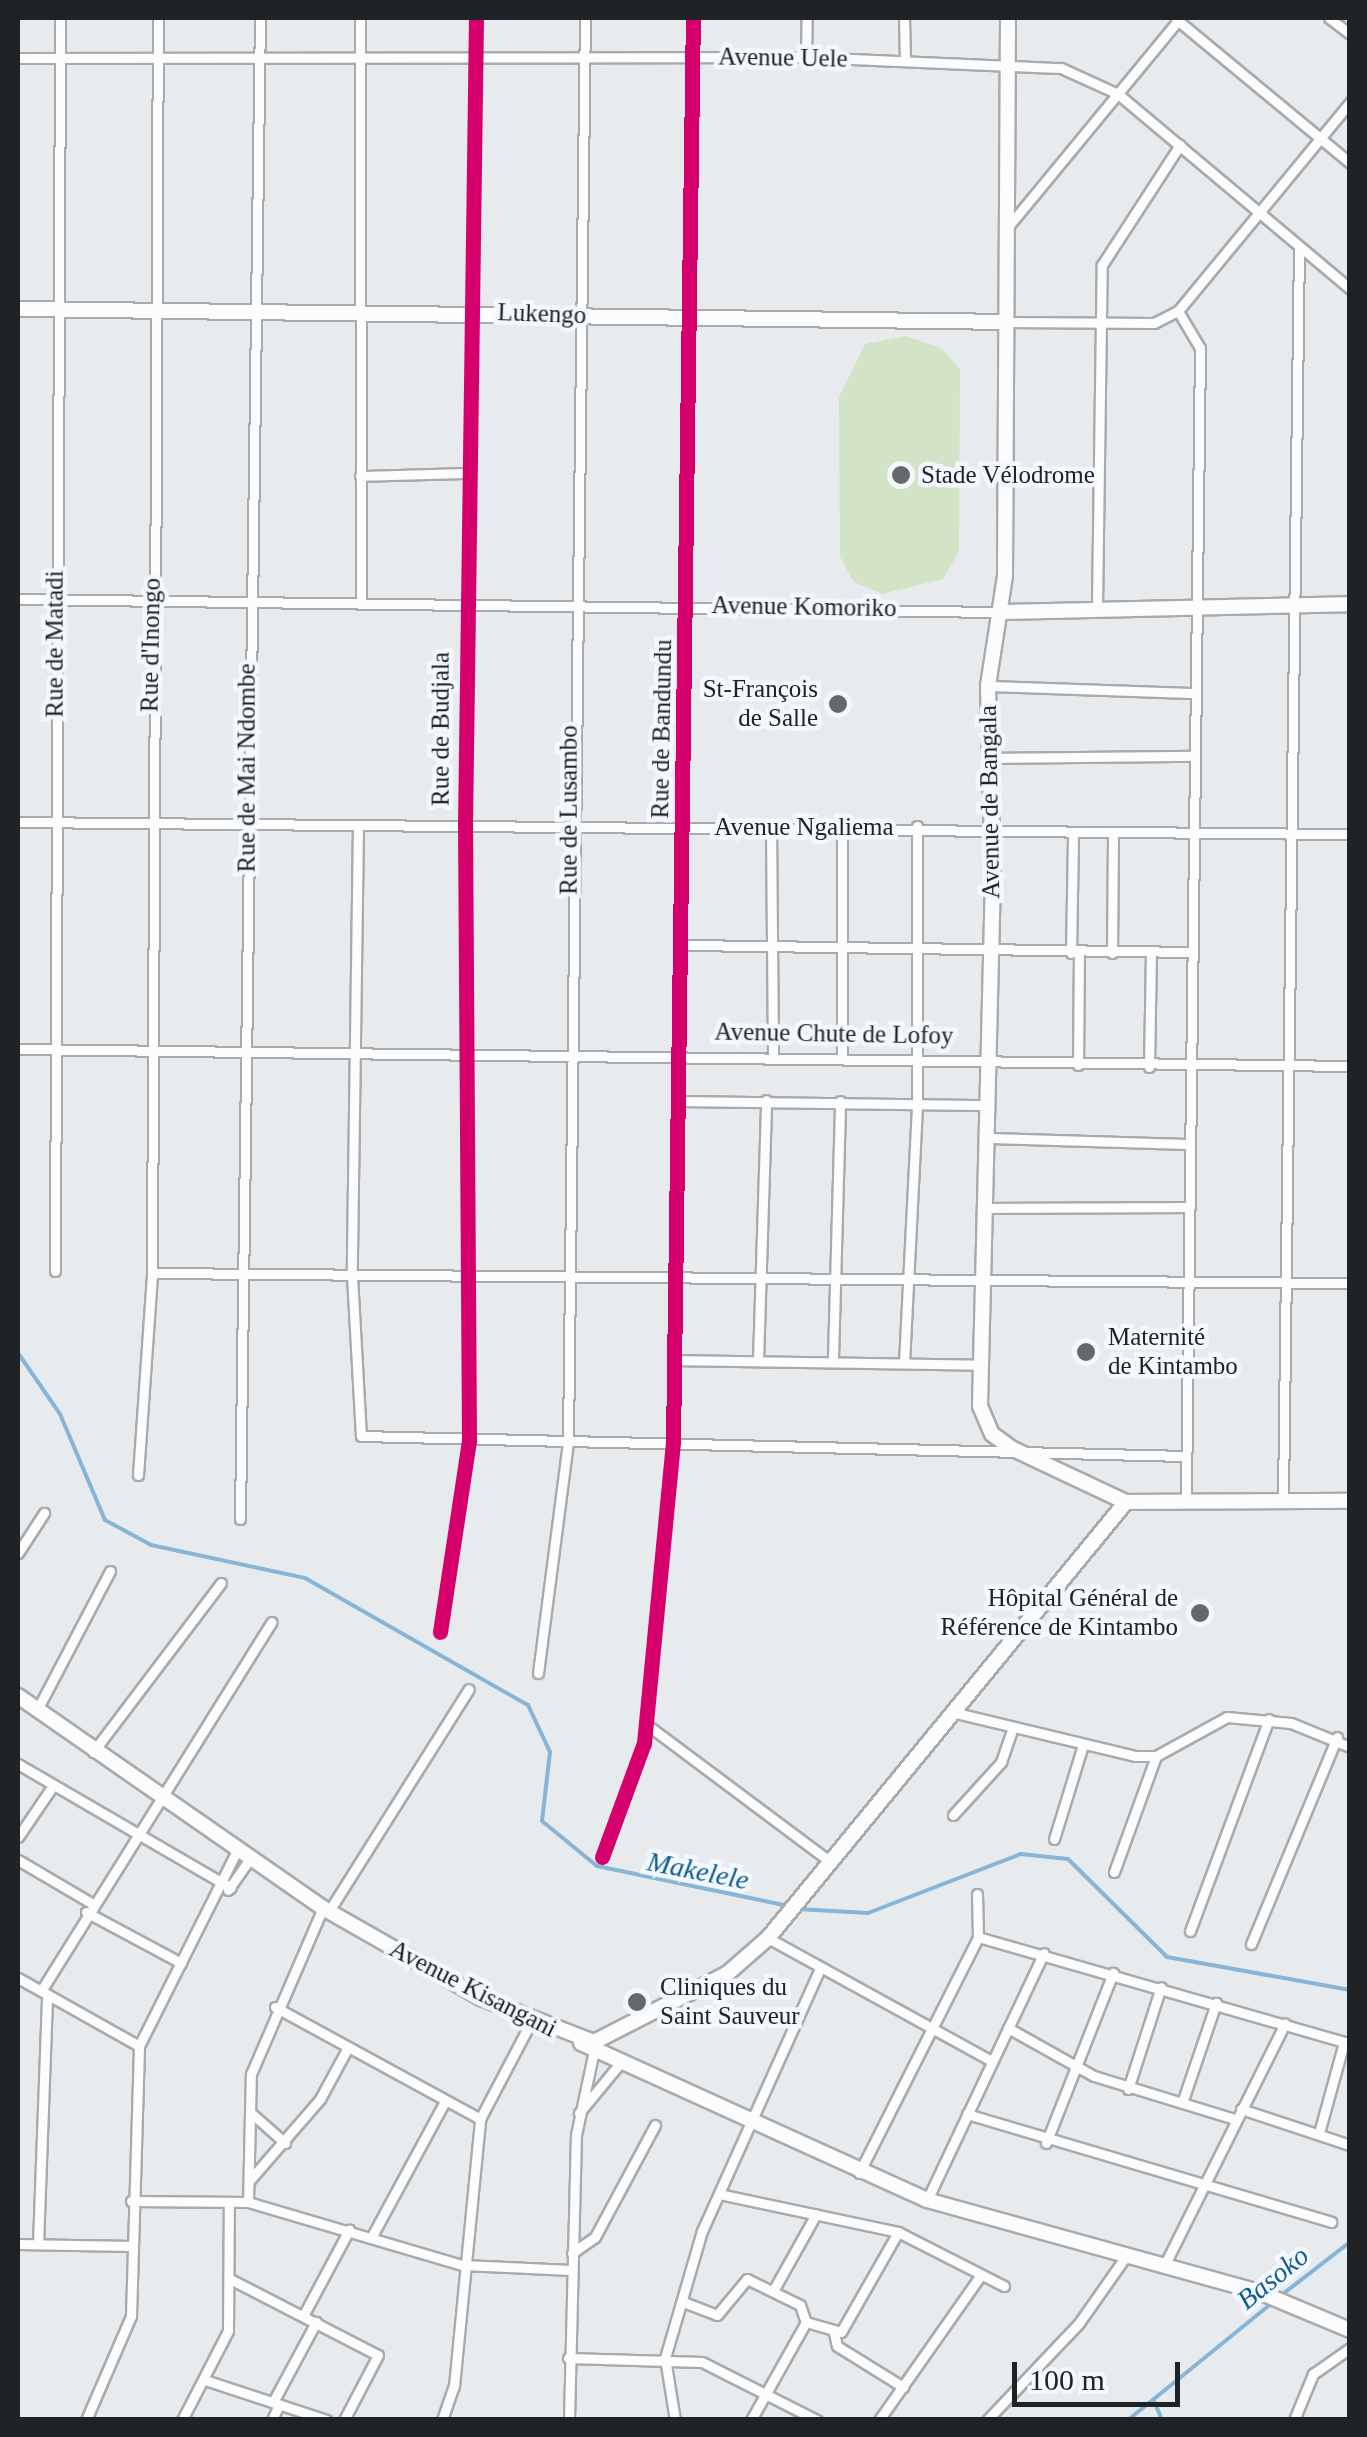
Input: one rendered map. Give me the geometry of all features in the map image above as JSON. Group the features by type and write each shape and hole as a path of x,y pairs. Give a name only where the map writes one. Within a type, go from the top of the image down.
{"street":[{"name":"Rue de Matadi","path":"54,1271 51,1052 60,18"},
{"name":"Rue d'Inongo","path":"138,1474 152,1273 148,822 153,597 151,310 158,18"},
{"name":"Rue de Mai Ndombe","path":"240,1518 250,1054 248,601 258,312 260,18"},
{"path":"360,18 361,600"},
{"name":"Rue de Budjala","path":"440,1632 468,1441 465,825 476,18"},
{"name":"Rue de Lusambo","path":"538,1673 542,1599 564,1514 568,1442 568,828 585,18"},
{"name":"Rue de Bandundu","path":"602,1858 646,1724 673,1442 686,945 693,18"},
{"path":"806,57 807,18"},
{"path":"904,18 905,59"},
{"name":"Avenue de Bangala","path":"1008,18 1000,612 988,686 992,950 979,1365 984,1421 1012,1448 1126,1502"},
{"path":"1006,230 1177,18 1350,163"},
{"path":"1329,18 1350,34"},
{"name":"Avenue Uele","path":"18,58 806,57 1007,62 1074,70 1118,94 1350,289"},
{"path":"1006,322 1154,322 1178,311 1350,102"},
{"path":"1097,605 1098,325 1106,254 1180,145"},
{"path":"1283,1499 1287,1284 1285,1066 1299,250"},
{"name":"Lukengo","path":"18,309 472,311 1006,322"},
{"path":"1178,311 1200,348 1186,1500"},
{"path":"360,476 469,472"},
{"name":"Avenue Komoriko","path":"18,599 153,597 1000,612 1097,605 1350,604"},
{"path":"988,686 1193,693"},
{"path":"987,758 1194,756"},
{"name":"Avenue Ngaliema","path":"18,822 568,828 917,826 1072,834 1350,834"},
{"path":"770,825 773,1053"},
{"path":"358,826 358,1059 352,1276 361,1436 468,1441 1012,1448 1186,1456"},
{"path":"904,1363 917,1105 917,826"},
{"path":"842,827 842,1054"},
{"path":"1072,834 1078,1065"},
{"path":"1112,952 1113,834"},
{"path":"686,945 844,942 1075,953 1193,952"},
{"path":"1148,1067 1151,952"},
{"name":"Avenue Chute de Lofoy","path":"18,1049 358,1059 773,1053 1192,1069 1350,1066"},
{"path":"758,1362 766,1100"},
{"path":"683,1101 988,1105"},
{"path":"833,1357 840,1101"},
{"path":"987,1138 1190,1144"},
{"path":"984,1208 1190,1208"},
{"path":"152,1273 569,1280 759,1273 982,1282 1350,1283"},
{"path":"674,1360 758,1362 833,1357 979,1365"},
{"path":"1126,1502 1350,1501"},
{"name":"Avenue Kisangani","path":"18,1696 159,1799 326,1909 531,2022 587,2046 676,2002 768,1938 1126,1502"},
{"path":"18,1553 44,1513"},
{"path":"37,1710 110,1571"},
{"path":"93,1752 222,1583"},
{"path":"38,2244 44,1993 90,1908 272,1622"},
{"path":"248,2202 251,2074 274,2007 326,1909 469,1689"},
{"path":"952,1712 1082,1744 1156,1756"},
{"path":"1190,1931 1268,1719"},
{"path":"1114,1872 1156,1756 1206,1721 1268,1719 1337,1737 1350,1746"},
{"path":"646,1724 832,1863"},
{"path":"953,1816 1001,1762 1013,1727"},
{"path":"1251,1944 1337,1737"},
{"path":"1054,1838 1082,1744"},
{"path":"18,1764 135,1837 231,1888"},
{"path":"18,1838 52,1787"},
{"path":"218,1898 219,1882 244,1854"},
{"path":"86,2420 128,2329 139,2046 218,1898 231,1888 244,1854"},
{"path":"18,1860 182,1963"},
{"path":"859,2173 978,1936 977,1894"},
{"path":"978,1936 1346,2043 1319,2134"},
{"path":"768,1938 992,2061"},
{"path":"927,2200 1044,1953"},
{"path":"676,2420 665,2358 686,2303 702,2231 724,2196 750,2126 820,1968"},
{"path":"1046,2143 1113,1973"},
{"path":"18,1978 139,2046"},
{"path":"1128,2088 1161,1987"},
{"path":"1182,2104 1216,2003"},
{"path":"274,2007 480,2119"},
{"path":"442,2420 454,2386 462,2265 480,2119 531,2022"},
{"path":"1164,2266 1284,2023"},
{"path":"1008,2028 1074,2068 1128,2088 1350,2145"},
{"path":"569,2420 578,2115 587,2046 750,2126 927,2200 1124,2258 1258,2292 1350,2330"},
{"path":"249,2181 284,2143 347,2048"},
{"path":"578,2115 621,2062"},
{"path":"370,2238 444,2101"},
{"path":"250,2112 284,2143"},
{"path":"967,2114 1046,2143 1332,2222"},
{"path":"572,2253 595,2237 655,2125"},
{"path":"724,2196 898,2232 1004,2286"},
{"path":"131,2201 248,2202 462,2265 571,2270"},
{"path":"182,2420 228,2331 230,2202"},
{"path":"774,2291 816,2214"},
{"path":"302,2316 348,2230"},
{"path":"898,2232 834,2333 837,2346 903,2388"},
{"path":"18,2244 131,2246"},
{"path":"987,2420 1079,2324 1124,2258"},
{"path":"880,2420 982,2275"},
{"path":"230,2278 378,2355 344,2420"},
{"path":"686,2303 717,2315 742,2279 774,2291 806,2310 806,2322 751,2420"},
{"path":"272,2420 276,2403 316,2322"},
{"path":"806,2322 834,2333"},
{"path":"1294,2420 1313,2374 1350,2348"},
{"path":"568,2358 702,2362 768,2390 817,2420"},
{"path":"205,2380 327,2420"}],"green space":[{"name":"Stade Vélodrome","path":"906,336 941,348 960,369 959,551 943,579 882,594 854,582 840,557 839,397 865,344"}],"waterway":[{"name":"Makelele","path":"18,1353 60,1414 105,1520 151,1545 305,1578 528,1705 550,1752 542,1821 597,1866 789,1906"},
{"name":"Makelele","path":"798,1909 868,1913 1021,1854 1068,1859 1167,1957 1350,1990"},
{"name":"Basoko","path":"1279,2297 1350,2242"},
{"name":"Basoko","path":"1128,2420 1272,2303"},
{"path":"1154,2401 1162,2420"}],"cycle path":[{"path":"440,1632 469,1441 465,825 476,18"},
{"path":"602,1857 644,1743 673,1442 693,18"}],"place":[{"name":"Stade Vélodrome","path":"901,475"},
{"name":"St-François de Salle","path":"838,704"},
{"name":"Maternité de Kintambo","path":"1086,1352"},
{"name":"Hôpital Général de Référence de Kintambo","path":"1200,1613"},
{"name":"Cliniques du Saint Sauveur","path":"637,2002"}]}
